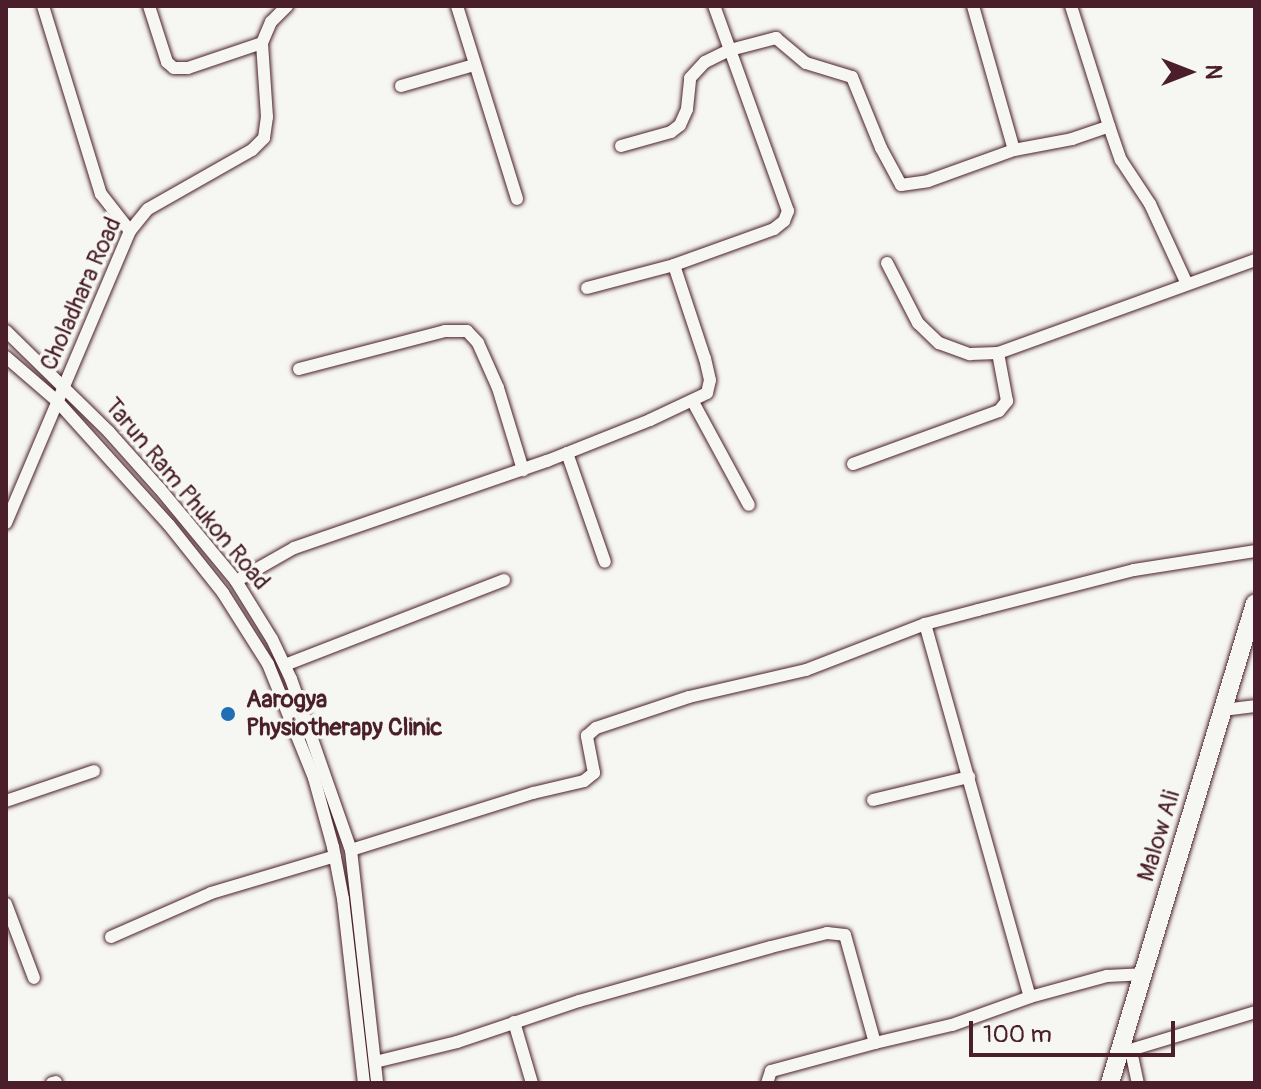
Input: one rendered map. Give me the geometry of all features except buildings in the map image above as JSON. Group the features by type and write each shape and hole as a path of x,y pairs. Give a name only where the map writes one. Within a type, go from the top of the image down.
{"street":[{"path":"43,6 101,194 130,231"},
{"path":"149,6 167,62 174,68 188,68 262,43 271,22 287,6"},
{"path":"457,6 517,199"},
{"path":"587,288 674,265 774,229 784,221 788,211 714,6"},
{"path":"973,6 1014,150"},
{"path":"1071,6 1121,160 1150,204 1187,284"},
{"path":"621,146 671,132 680,125 687,109 690,78 705,62 730,50 776,38 806,63 852,77 896,181 901,185 928,181 1014,150 1072,139 1109,126"},
{"name":"Choladhara Road","path":"6,523 130,231 148,209 252,150 264,138 267,117 262,43"},
{"path":"401,86 474,65"},
{"path":"887,263 918,323 939,343 970,354 998,353 1255,260"},
{"path":"236,581 294,548 523,470 693,402 707,393 710,380 674,265"},
{"name":"Tarun Ram Phukon Road","path":"6,331 64,386 160,489 236,581 285,665 351,850 377,1083"},
{"path":"299,369 445,331 467,331 478,343 498,388 523,470"},
{"path":"853,464 999,411 1007,401 998,353"},
{"name":"Tarun Ram Phukon Road","path":"6,357 57,401 190,550 223,593 268,664 314,778 335,856 364,1083"},
{"path":"693,402 749,505"},
{"path":"567,453 605,562"},
{"path":"351,850 589,778 595,768 587,736 596,728 703,693 806,670 925,624 1134,570 1255,551"},
{"path":"285,665 504,580"},
{"name":"Malow Ali","path":"1110,1083 1124,1052 1141,974 1255,603"},
{"path":"925,624 1030,997"},
{"path":"1223,710 1255,706"},
{"path":"6,801 94,771"},
{"path":"873,800 969,777"},
{"path":"111,937 211,893 335,856"},
{"path":"6,904 34,978"},
{"path":"375,1062 457,1042 676,973 833,932 845,935 849,941 875,1043"},
{"path":"767,1083 771,1071 952,1025 1030,997 1107,976 1141,974"},
{"path":"1138,1083 1124,1052 1255,1012"},
{"path":"514,1022 532,1083"}],"place":[{"name":"Aarogya Physiotherapy Clinic","path":"228,714"}]}
